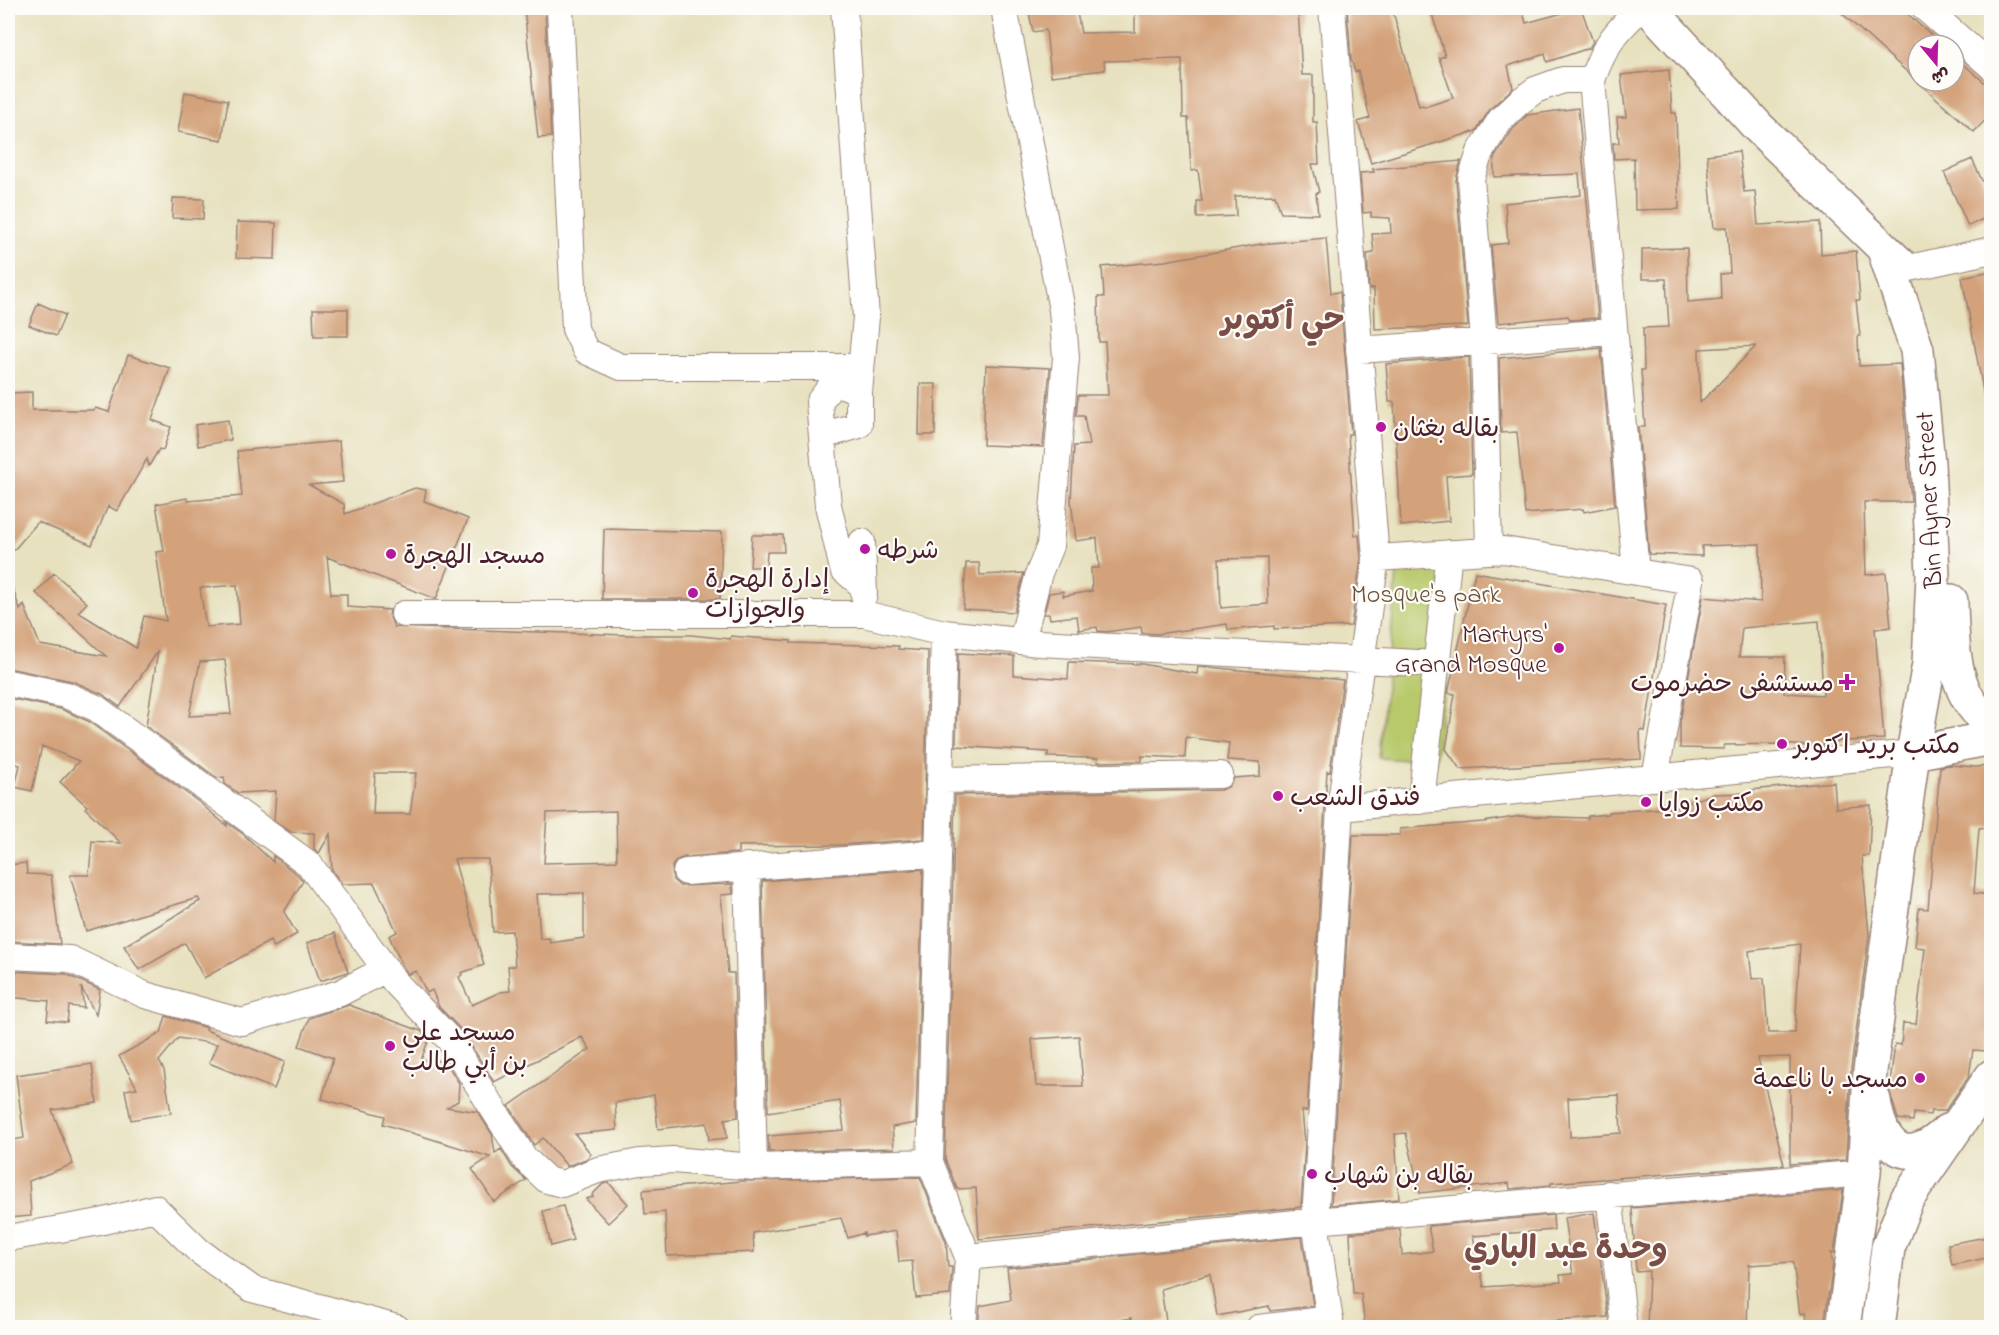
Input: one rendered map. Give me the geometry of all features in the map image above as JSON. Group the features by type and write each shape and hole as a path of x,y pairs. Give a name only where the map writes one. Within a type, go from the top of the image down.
{"highway":[{"name":"Bin Ayner Street","path":"1649,8 1758,127 1893,263 1928,311 1938,360 1948,455 1953,644 1963,686 1971,706 1992,722"},
{"name":"Bin Ayner Street","path":"1870,1071 1913,753 1929,664 1933,575 1928,463 1917,350 1893,263"},
{"path":"1913,753 1992,738"},
{"path":"1870,1071 1880,1127 1885,1137 1902,1150 1923,1150 1932,1146 1978,1108"},
{"path":"1844,1328 1864,1173 1870,1071"},
{"path":"1878,1328 1888,1248 1907,1199 1978,1108 1992,1076"}],"street":[{"path":"560,8 575,329 586,351 621,367 860,379"},
{"path":"822,436 859,424 860,379 866,317 844,8"},
{"path":"1004,8 1062,310 1066,357 1050,546 1039,573 1022,641"},
{"path":"1259,1328 1331,1323 1315,1221 1340,808 1376,558 1332,8"},
{"path":"1636,572 1592,80 1602,51 1615,33 1641,8"},
{"path":"1925,8 1992,67"},
{"path":"1489,550 1484,341 1471,179 1480,152 1501,119 1535,90 1563,80 1592,80"},
{"path":"1893,263 1992,250"},
{"path":"1359,350 1613,332"},
{"path":"860,379 835,381 819,402 828,505 843,568 863,586"},
{"path":"862,542 864,614"},
{"path":"1376,558 1504,549 1691,580 1655,778"},
{"path":"1421,801 1449,553"},
{"path":"404,614 864,614 944,633 1022,641 1437,664"},
{"path":"944,633 930,1162 968,1257 963,1328"},
{"path":"8,683 66,695 96,708 309,864 386,969 449,1039 525,1159 547,1180 562,1184 598,1170 640,1162 673,1160 754,1167 930,1162"},
{"path":"1340,808 1913,753"},
{"path":"940,780 1220,776"},
{"path":"686,872 938,853"},
{"path":"747,866 754,1167"},
{"path":"8,956 70,959 145,995 242,1022 340,993 386,969"},
{"path":"968,1257 1315,1221 1864,1173"},
{"path":"1609,1194 1624,1328"},
{"path":"8,1238 100,1222 155,1208 199,1251 252,1289 397,1328"}],"green space":[{"name":"Mosque's park","path":"1460,556 1435,762 1379,758 1398,563"}],"building":[{"path":"524,8 545,8 551,137 538,138"},
{"path":"1028,8 1076,8 1081,33 1135,32 1135,8 1298,8 1302,75 1313,75 1313,122 1317,122 1319,164 1312,164 1319,192 1316,193 1318,214 1281,213 1275,195 1235,196 1236,216 1197,218 1197,201 1202,201 1198,170 1191,171 1188,118 1183,118 1182,59 1104,61 1105,70 1051,76 1046,30 1033,32"},
{"path":"1347,8 1392,8 1419,106 1424,107 1453,98 1439,58 1445,56 1430,8 1522,8 1526,23 1581,8 1593,42 1589,48 1547,62 1545,54 1508,66 1513,88 1491,108 1476,131 1371,163 1358,122 1370,118 1358,71 1355,72 1351,59"},
{"path":"1836,8 1901,8 1929,33 1906,33 1906,71"},
{"path":"1966,66 1992,89 1992,113 1974,132 1931,93 1966,93"},
{"path":"1669,70 1672,113 1676,113 1679,209 1635,210 1634,158 1614,159 1613,143 1619,143 1617,117 1626,117 1621,75"},
{"path":"185,92 228,100 222,140 178,132"},
{"path":"1578,108 1598,318 1570,320 1568,316 1498,323 1491,245 1508,243 1505,203 1581,195 1579,174 1494,177 1494,158 1513,129 1527,115"},
{"path":"1739,151 1744,192 1755,191 1758,225 1820,222 1821,254 1856,251 1860,300 1856,300 1860,336 1858,336 1859,366 1900,364 1911,502 1864,502 1866,575 1886,573 1891,627 1875,629 1884,739 1825,742 1822,747 1780,744 1724,745 1724,749 1680,748 1680,722 1703,597 1761,602 1760,544 1702,546 1702,556 1649,554 1638,427 1645,427 1641,370 1644,370 1643,328 1669,327 1666,279 1642,279 1642,249 1687,248 1688,302 1721,299 1720,274 1730,273 1727,227 1714,228 1707,155","holes":["1756,346 1700,403 1699,349","1819,621 1823,695 1784,693 1785,657 1739,657 1742,628"]},
{"path":"1972,159 1992,202 1992,215 1968,226 1944,172"},
{"path":"1461,161 1456,180 1468,326 1375,329 1374,288 1369,289 1367,254 1374,253 1372,234 1391,233 1390,218 1371,217 1371,212 1363,213 1360,173 1374,172 1373,169"},
{"path":"173,198 204,199 203,219 172,218"},
{"path":"237,222 276,223 275,259 236,258"},
{"path":"1326,238 1331,293 1340,292 1351,434 1348,434 1355,536 1359,535 1361,558 1351,626 1274,629 1274,626 1228,630 1227,624 1157,634 1142,633 1141,627 1106,632 1098,631 1097,627 1079,630 1077,616 1050,619 1049,614 1044,614 1049,593 1063,591 1063,596 1092,591 1091,568 1099,568 1097,538 1076,541 1071,500 1074,446 1089,445 1084,416 1076,416 1078,395 1108,395 1105,342 1099,342 1098,297 1104,297 1102,267 1165,261 1261,244","holes":["1267,558 1268,604 1221,608 1219,559"]},
{"path":"1992,271 1992,395 1984,396 1962,277"},
{"path":"38,303 65,315 56,336 29,325"},
{"path":"313,309 348,309 348,336 314,336"},
{"path":"1601,348 1615,506 1584,512 1583,509 1525,514 1517,432 1501,433 1499,358"},
{"path":"128,355 170,368 152,420 171,427 163,450 159,449 149,466 147,459 117,511 108,506 92,545 38,522 8,557 8,393 32,392 32,410 94,410 95,408 109,412"},
{"path":"1469,357 1472,474 1446,476 1449,521 1401,526 1394,402 1389,402 1386,364"},
{"path":"986,365 1050,368 1043,447 983,445"},
{"path":"920,384 936,384 935,435 919,435"},
{"path":"228,420 231,440 198,446 195,425"},
{"path":"339,441 343,482 309,485 344,504 345,514 415,488 426,490 424,501 468,519 436,599 327,557 331,594 347,594 347,607 390,610 389,615 394,627 691,635 730,639 731,636 791,641 791,643 899,646 898,649 928,651 924,839 841,845 738,846 738,853 685,857 677,860 672,866 673,880 680,886 732,884 733,894 721,895 728,973 734,973 738,1117 725,1119 727,1138 709,1140 707,1123 658,1129 654,1095 615,1103 617,1130 575,1134 591,1154 586,1159 567,1166 543,1138 534,1145 509,1106 590,1049 582,1037 494,1082 462,1031 439,1007 432,990 427,993 416,971 408,974 404,969 389,936 397,932 374,883 342,884 332,870 330,834 319,853 314,849 314,833 291,832 274,820 276,791 238,793 225,784 224,777 217,778 146,726 158,651 120,707 102,694 72,681 8,668 8,581 10,580 20,610 24,605 40,645 106,656 36,593 54,573 87,603 78,612 136,648 144,616 166,621 156,552 164,551 156,504 187,498 188,501 242,496 237,451","holes":["237,585 240,624 206,627 200,588","225,660 231,714 189,716 200,662","375,773 416,773 410,814 373,814","616,811 617,861 544,863 547,813","454,859 488,859 493,932 512,931 515,966 508,966 510,991 500,992 472,1005 459,977 461,973 484,965","584,893 584,938 550,943 549,938 540,939 537,894"]},
{"path":"604,529 722,532 720,599 602,599"},
{"path":"752,535 783,535 784,552 767,552 766,567 750,567"},
{"path":"966,563 979,563 980,575 1024,573 1014,612 963,609"},
{"name":"Martyrs' Grand Mosque","path":"1475,572 1666,605 1645,731 1640,730 1641,759 1460,769 1446,749 1455,694 1448,693"},
{"path":"958,653 1014,656 1014,675 1068,679 1069,662 1142,664 1197,674 1198,666 1343,680 1330,772 1327,771 1307,1111 1302,1111 1305,1142 1301,1207 979,1239 976,1188 957,1189 945,1159 955,795 1220,790 1228,787 1234,778 1260,776 1260,762 1227,760 1229,743 1186,737 1185,758 1142,756 1142,761 1097,762 1098,758 1048,757 1048,752 956,746","holes":["1079,1036 1083,1086 1036,1086 1032,1039"]},
{"path":"8,698 61,709 88,721 200,803 227,826 226,822 243,834 273,862 273,856 298,875 303,881 284,912 297,934 274,947 270,941 204,978 185,943 139,970 124,946 200,901 198,898 86,931 70,875 89,875 92,841 121,843 85,808 87,806 60,782 79,761 42,746 32,791 15,787 20,765 8,762"},
{"path":"1949,765 1976,767 1992,765 1992,827 1979,828 1974,893 1992,895 1992,1031 1987,1051 1973,1050 1969,1076 1945,1111 1931,1111 1930,1115 1914,1113 1913,1121 1898,1119 1889,1090 1895,1044 1901,1045 1903,1023 1916,1024 1925,948 1915,947 1919,908 1928,909 1940,767"},
{"path":"1834,782 1836,808 1871,805 1869,856 1862,856 1869,935 1851,1069 1846,1160 1790,1164 1790,1057 1758,1058 1784,1165 1551,1183 1551,1185 1510,1189 1509,1183 1420,1193 1406,1133 1395,1134 1399,1199 1331,1205 1353,835 1400,835 1400,829 1483,822 1521,816 1588,818 1588,816 1608,814 1608,812 1671,808 1713,794 1751,793 1751,790","holes":["1800,944 1795,1033 1768,1033 1764,978 1752,979 1749,951","1619,1095 1621,1133 1570,1137 1568,1098"]},
{"path":"26,863 27,874 51,875 60,944 8,941 8,865"},
{"path":"923,869 916,1123 892,1127 894,1148 769,1152 768,1136 844,1130 840,1101 768,1112 762,881"},
{"path":"335,933 348,972 320,981 307,943"},
{"path":"8,971 66,974 100,990 96,1015 81,987 84,1008 69,1006 67,1022 47,1020 49,1001 8,997"},
{"path":"349,1005 421,1031 429,1039 421,1060 445,1061 459,1083 458,1101 447,1107 478,1112 492,1134 495,1153 501,1149 512,1167 526,1180 494,1202 472,1169 490,1157 383,1124 385,1116 322,1099 333,1058 299,1046 309,1018"},
{"path":"166,1016 207,1028 206,1030 285,1062 274,1089 209,1063 217,1044 178,1038 159,1061 164,1070 171,1113 131,1120 125,1090 137,1088 119,1056 161,1033"},
{"path":"92,1064 97,1103 52,1110 73,1164 29,1181 31,1216 8,1218 8,1141 24,1138 16,1075"},
{"path":"920,1177 946,1242 948,1267 952,1267 950,1295 916,1298 912,1261 899,1262 896,1231 864,1236 864,1233 848,1238 841,1218 753,1233 754,1252 667,1256 665,1212 645,1214 643,1190 743,1181"},
{"path":"609,1183 628,1204 608,1223 586,1199 593,1197 592,1195 603,1184"},
{"path":"1843,1190 1834,1253 1831,1253 1833,1264 1825,1318 1806,1321 1805,1313 1800,1314 1793,1262 1749,1265 1747,1328 1647,1328 1649,1271 1636,1272 1632,1208"},
{"path":"563,1206 573,1240 551,1246 543,1211"},
{"path":"1594,1213 1608,1317 1540,1322 1541,1328 1365,1328 1361,1294 1353,1294 1350,1233 1400,1229 1402,1255 1433,1251 1428,1226 1553,1215 1554,1230 1473,1236 1484,1287 1561,1282 1560,1275 1573,1274 1564,1218"},
{"path":"1992,1236 1992,1257 1952,1265 1948,1244"},
{"path":"1302,1237 1313,1306 1270,1311 1269,1306 1217,1316 1210,1274 1161,1289 1166,1321 1133,1327 1132,1318 1075,1328 978,1328 980,1306 1011,1300 1007,1268"}],"place":[{"name":"بقاله بغثان","path":"1381,427"},
{"name":"شرطه","path":"865,549"},
{"name":"مسجد الهجرة","path":"391,554"},
{"name":"إدارة الهجرة والجوازات","path":"693,593"},
{"name":"Martyrs' Grand Mosque","path":"1559,648"},
{"name":"مستشفى حضرموت","path":"1847,682"},
{"name":"مكتب بريد اكتوبر","path":"1782,744"},
{"name":"فندق الشعب","path":"1278,796"},
{"name":"مكتب زوايا","path":"1646,802"},
{"name":"مسجد علي بن أبي طالب","path":"390,1046"},
{"name":"مسجد با ناعمة","path":"1920,1078"},
{"name":"بقاله بن شهاب","path":"1312,1174"}],"district":[{"name":"حي أكتوبر","path":"1283,318"},
{"name":"وحدة عبد الباري","path":"1566,1247"}]}
